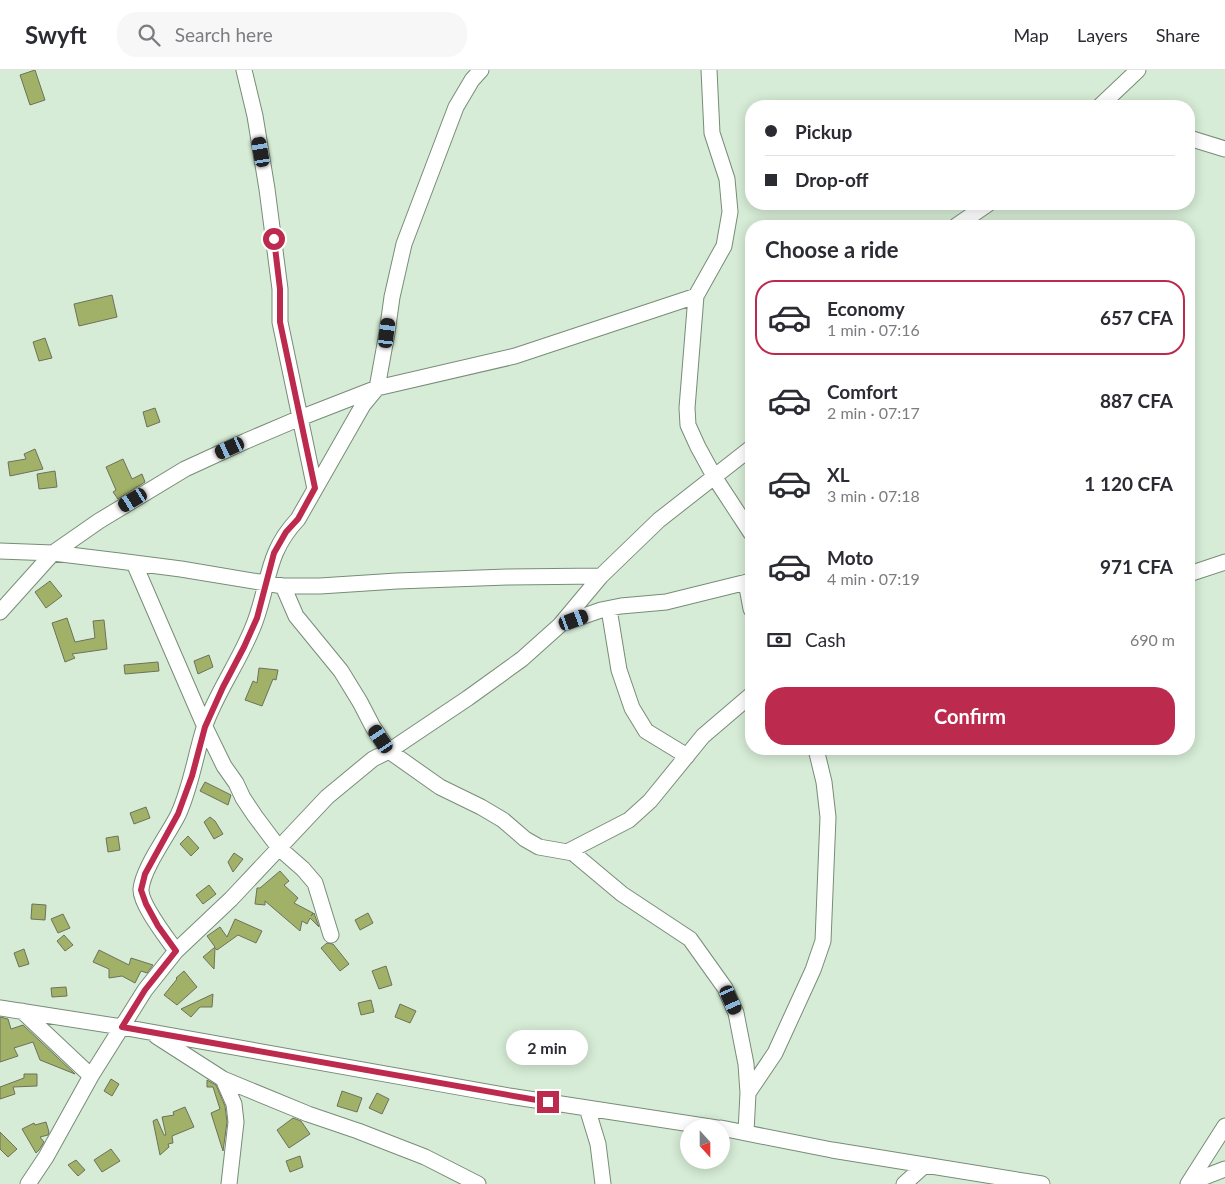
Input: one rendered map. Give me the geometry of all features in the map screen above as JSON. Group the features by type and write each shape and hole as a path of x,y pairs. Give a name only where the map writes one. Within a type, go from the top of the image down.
{"street":[{"path":"244,70 255,116 267,189 280,289 280,322 315,488"},
{"path":"176,951 158,926 146,904 141,890 145,874 178,814 192,776 205,727 257,618 274,553 286,532 298,519 363,405 377,388 392,297 404,244 456,107 472,80 481,70"},
{"path":"709,70 712,133 727,179 730,212 724,246 696,296 687,408 688,425 715,478 745,524"},
{"path":"1108,100 1138,70"},
{"path":"1195,140 1225,149"},
{"path":"965,220 979,210"},
{"path":"0,612 54,553 99,521 185,470 300,418 377,388 516,356 696,296"},
{"path":"28,1184 46,1157 91,1076 145,990 176,951 231,899 327,797 373,759 389,751 468,698 522,658 560,625 601,576 659,520 745,453"},
{"path":"0,551 54,553 181,569 283,586 601,576"},
{"path":"1195,572 1225,562"},
{"path":"134,563 205,727 224,766 255,816 279,848 304,869 315,883 331,935"},
{"path":"560,625 621,606 666,602 745,580"},
{"path":"283,586 296,616 341,670 372,727 389,751 440,787 503,820 525,839 539,846 573,853 622,894 690,939 725,988 736,1013 746,1064 748,1093 746,1132"},
{"path":"609,609 619,670 632,708 646,731 687,756"},
{"path":"567,852 629,820 650,802 703,736 745,700"},
{"path":"748,1093 775,1053 813,970 823,941 828,817 824,782 817,755"},
{"path":"8,1011 122,1027 509,1096 680,1122"},
{"path":"8,1011 91,1076"},
{"path":"151,1032 223,1079 308,1114 425,1157 478,1184"},
{"path":"223,1079 234,1104 236,1122 229,1184"},
{"path":"586,1108 598,1144 603,1184"},
{"path":"1189,1183 1225,1126"},
{"path":"730,1129 832,1150 1042,1184"},
{"path":"904,1184 925,1165"},
{"path":"1189,1183 1225,1169"}],"building":[{"path":"35,70 45,100 30,105 20,75"},
{"path":"112,295 117,317 79,326 74,304"},
{"path":"45,338 52,358 39,361 33,342"},
{"path":"155,408 160,422 147,427 143,412"},
{"path":"35,449 43,469 10,476 8,462 26,459 24,454"},
{"path":"123,459 132,479 142,474 145,482 118,499 113,492 116,490 106,467"},
{"path":"55,471 57,487 39,489 37,474"},
{"path":"50,581 62,596 46,608 35,592"},
{"path":"67,618 75,642 95,638 93,621 104,620 107,649 72,654 75,658 65,662 52,623"},
{"path":"209,655 213,667 198,674 194,661"},
{"path":"158,662 159,671 125,674 124,665"},
{"path":"259,668 278,670 276,680 273,679 262,706 245,700 253,681 257,683"},
{"path":"205,782 231,795 228,805 200,791"},
{"path":"146,807 150,818 134,824 130,813"},
{"path":"210,817 215,821 223,834 214,839 204,822"},
{"path":"118,836 120,850 108,852 106,838"},
{"path":"188,836 199,848 191,856 180,844"},
{"path":"234,853 243,859 233,872 228,862"},
{"path":"280,871 289,881 284,885 298,898 294,903 313,913 311,916 314,913 319,927 310,918 307,924 302,921 300,931 265,901 265,905 255,904 257,888 260,888"},
{"path":"209,885 216,894 203,904 196,895"},
{"path":"32,904 46,905 45,920 31,919"},
{"path":"368,913 373,923 360,930 355,920"},
{"path":"63,914 70,928 58,933 51,919"},
{"path":"235,919 262,931 256,943 238,935 217,950 215,948 214,969 203,957 215,947 207,936 220,927 227,937"},
{"path":"64,935 73,945 65,951 57,941"},
{"path":"327,943 333,944 349,964 340,971 321,948"},
{"path":"24,949 29,964 19,967 14,953"},
{"path":"99,950 129,965 131,958 153,965 147,973 141,971 135,983 122,976 109,978 109,969 93,962"},
{"path":"386,966 392,985 379,989 372,971"},
{"path":"184,971 197,987 177,1005 164,995 176,978"},
{"path":"66,987 67,996 52,997 51,988"},
{"path":"213,994 212,1007 200,1007 191,1017 181,1009"},
{"path":"371,1000 374,1012 361,1015 358,1003"},
{"path":"400,1004 416,1011 410,1023 395,1017"},
{"path":"0,1017 8,1019 11,1029 23,1025 75,1074 40,1060 33,1042 14,1048 18,1056 0,1062"},
{"path":"24,1074 37,1074 37,1086 13,1087 15,1094 0,1099 0,1087 24,1078"},
{"path":"111,1079 119,1084 112,1096 104,1091"},
{"path":"207,1080 216,1085 225,1106 227,1122 223,1151 211,1113 220,1109 213,1087 207,1087"},
{"path":"342,1091 362,1098 357,1112 337,1106"},
{"path":"377,1093 389,1099 382,1114 369,1108"},
{"path":"185,1107 194,1127 172,1136 173,1143 168,1144 169,1147 160,1155 153,1121 157,1119 164,1135 166,1135 162,1117 174,1115 173,1112"},
{"path":"293,1118 301,1121 310,1134 289,1148 277,1130"},
{"path":"46,1122 49,1132 48,1135 40,1137 44,1142 36,1153 22,1129 34,1123 35,1125"},
{"path":"0,1132 17,1149 8,1157 0,1149"},
{"path":"111,1149 120,1161 102,1172 94,1160"},
{"path":"300,1156 303,1167 290,1172 286,1161"},
{"path":"76,1160 85,1170 78,1176 68,1165"}],"route":[{"path":"274,239 280,289 280,322 315,488 298,519 286,532 274,553 257,618 205,727 192,776 178,814 145,874 141,890 146,904 158,926 176,951 145,990 122,1027 548,1102"}]}
